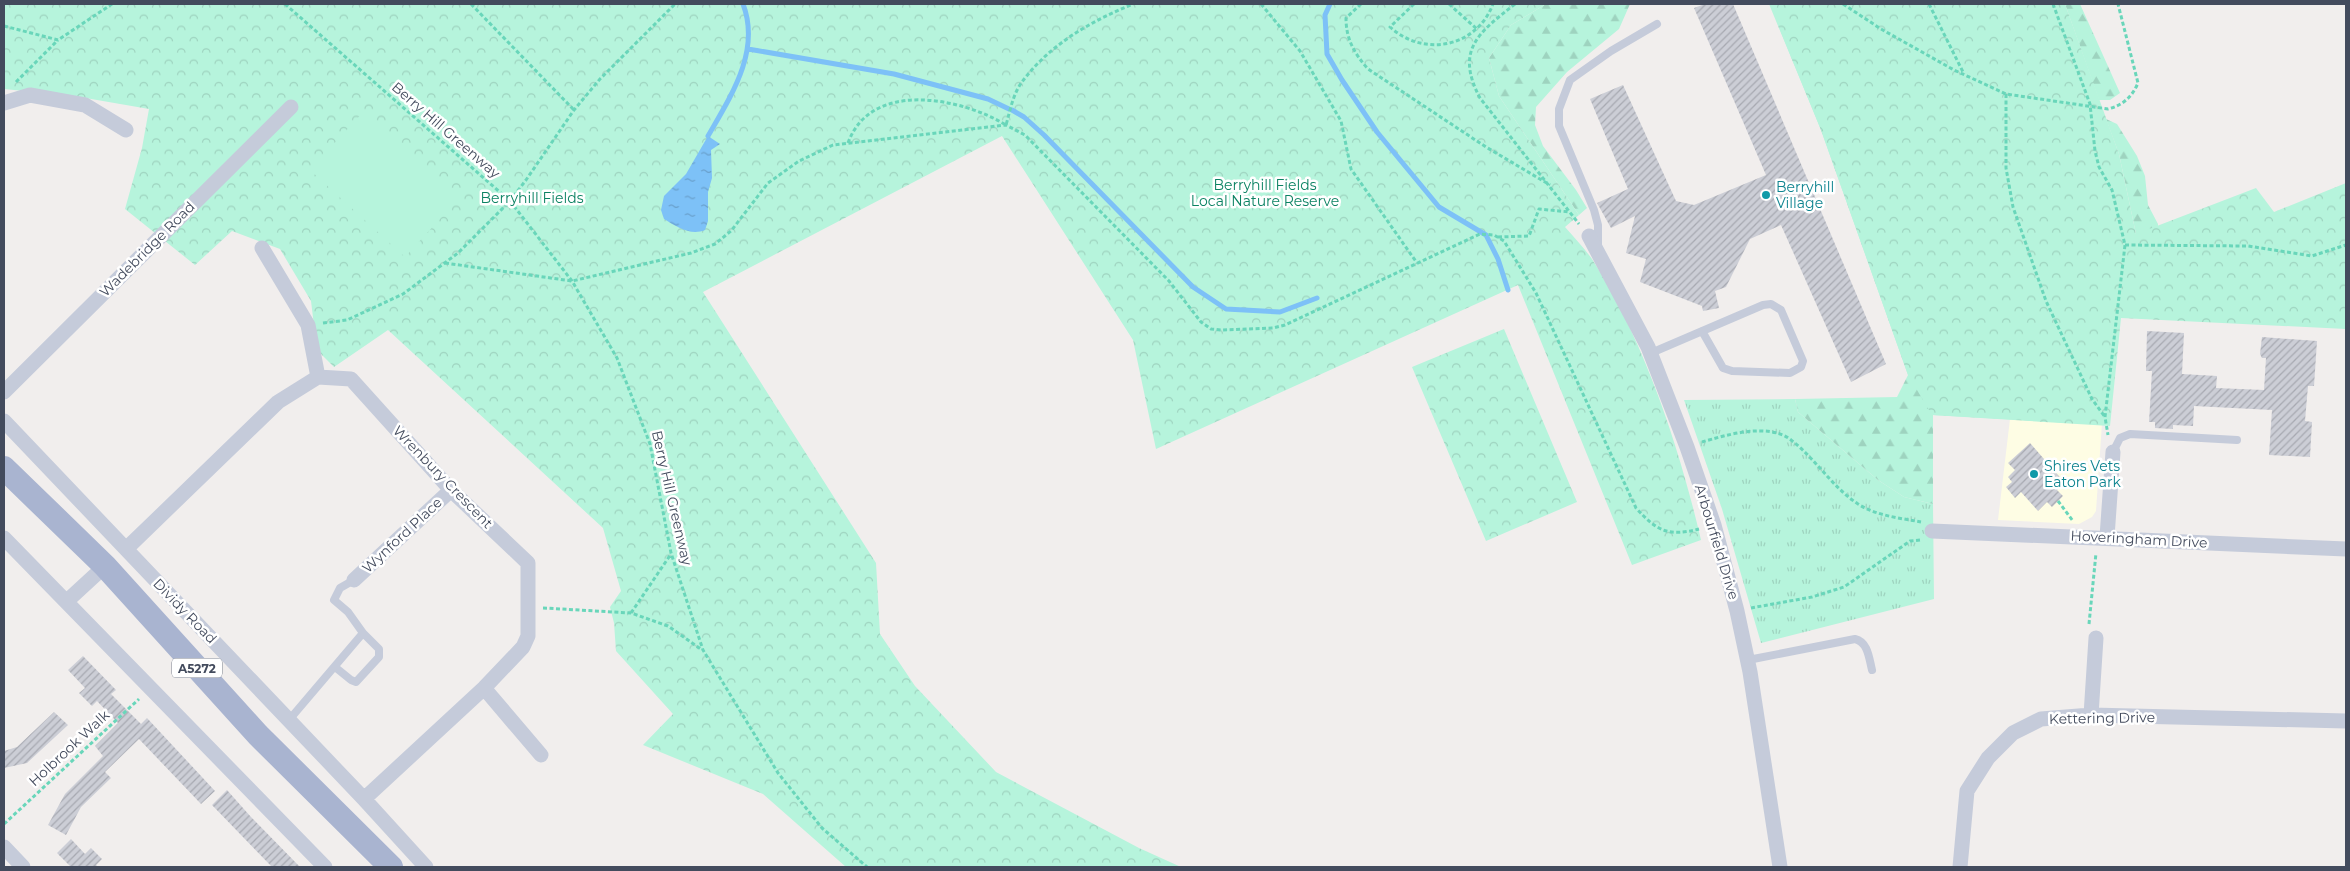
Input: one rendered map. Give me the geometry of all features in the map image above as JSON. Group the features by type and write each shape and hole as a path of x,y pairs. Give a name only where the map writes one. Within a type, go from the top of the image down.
{"main road":[{"name":"Dividy Road","path":"4,468 105,566 258,735 391,867"}],"street":[{"path":"4,103 30,95 85,105 126,130"},
{"name":"Wadebridge Road","path":"4,392 291,107"},
{"name":"Arbourfield Drive","path":"1589,236 1651,353 1714,525 1748,660 1780,867"},
{"path":"126,549 278,402 318,377 308,325 262,248"},
{"name":"Wrenbury Crescent","path":"318,377 351,379 451,490 528,563 530,607 528,636 523,647 484,688 364,799"},
{"name":"Dividy Road","path":"4,421 364,799 426,867"},
{"path":"2102,537 2113,452"},
{"name":"Wynford Place","path":"354,580 451,490"},
{"name":"Hoveringham Drive","path":"1932,531 2346,549"},
{"path":"4,538 68,601 150,689 179,716 325,867"},
{"path":"68,601 105,566"},
{"path":"2091,715 2096,638"},
{"path":"484,688 541,755"},
{"name":"Kettering Drive","path":"1960,867 1967,791 1988,758 2013,733 2041,719 2091,715 2346,721"},
{"path":"4,847 23,867"}],"lane":[{"path":"1598,250 1598,225 1560,126 1559,109 1563,93 1570,80 1612,51 1657,24"},
{"path":"1651,353 1702,331 1763,305 1771,304 1781,310 1803,360 1801,367 1790,373 1732,371 1723,368 1702,331"},
{"path":"2113,452 2120,438 2130,434 2237,440"},
{"path":"335,667 356,682 379,657 378,649 363,633 348,612 334,600 340,588 354,580"},
{"path":"289,720 363,633"},
{"path":"1748,660 1856,639 1861,640 1865,646 1872,670"}],"path":[{"path":"10,88 58,40 112,4"},
{"name":"Berry Hill Greenway","path":"285,4 510,200 572,281 617,358 650,444 671,553 703,650 778,773 822,828 867,867"},
{"path":"471,4 574,110"},
{"path":"308,325 347,320 403,294 458,253 510,200 574,110 600,80 675,4"},
{"path":"1006,125 1021,83 1053,48 1103,16 1133,4"},
{"path":"1261,4 1300,51 1341,121 1351,169 1417,263"},
{"path":"1361,4 1346,18 1346,29 1348,40 1356,55 1368,69 1486,147 1550,185"},
{"path":"1414,4 1390,27 1416,43 1438,46 1459,41 1479,30 1515,4"},
{"path":"1449,4 1479,30"},
{"path":"1493,4 1490,14 1472,45 1470,57 1473,85 1480,98 1589,236"},
{"path":"1842,4 1881,29 1964,75 2006,94 2054,102 2090,104 2108,109 2117,107 2133,94 2138,83 2118,4"},
{"path":"1928,4 1964,75"},
{"path":"2053,4 2090,104 2095,151 2100,167 2112,190 2125,245 2105,417 2113,452"},
{"path":"4,26 58,40"},
{"path":"2006,94 2006,168 2014,207 2046,301 2092,399 2105,417"},
{"path":"848,143 863,120 879,107 900,100 936,101 980,111 1024,135 1169,281 1201,322 1211,329 1273,328 1285,325 1480,234 1498,238 1504,241 1536,293 1636,508 1653,526 1666,532 1684,533 1714,525"},
{"path":"445,263 572,281 692,253 715,244 731,230 768,183 799,161 833,145 1006,125"},
{"path":"1498,238 1529,236 1539,208 1570,212"},
{"path":"2125,245 2248,246 2312,256 2346,245"},
{"path":"1687,447 1728,434 1757,431 1776,434 1790,439 1834,485 1859,505 1885,515 1926,522 1932,531 1925,539 1910,541 1844,587 1812,597 1737,611"},
{"path":"2058,501 2075,523 2075,536"},
{"path":"2096,638 2089,627 2102,537"},
{"path":"631,613 671,553"},
{"path":"530,607 631,613 668,626 703,650"},
{"name":"Holbrook Walk","path":"4,824 150,689"}],"shaded area":[{"path":"2010,419 2102,423 2096,511 2092,517 2079,524 1998,520"}],"green space":[{"name":"Berryhill Fields","path":"4,4 1546,4 1511,25 1489,58 1499,96 1579,215 1565,227 1592,259 1611,290 1644,359 1671,431 1701,540 1632,565 1518,285 1156,449 1133,340 1002,136 703,292 876,563 880,634 915,686 996,772 1139,848 1181,867 846,867 763,794 643,745 673,714 616,651 614,623 610,607 621,591 603,528 388,330 334,367 317,350 311,301 280,249 232,231 195,265 125,209 142,148 149,109 74,96 4,89"},
{"path":"1546,4 1630,4 1619,29 1567,72 1536,107 1535,125 1543,146 1587,208 1579,215 1499,96 1489,58 1511,25"},
{"path":"1769,4 2065,4 2119,154 2136,234 2256,188 2274,212 2346,183 2346,329 2121,318 2110,426 1932,415 1908,375 1821,130"},
{"path":"2065,4 2080,4 2120,93 2110,100 2099,100"},
{"path":"1778,25 2089,424 1933,415 1933,504 1904,497 1878,480 1798,412 1795,399 1897,397 1908,375 1821,130"},
{"path":"365,110 460,197 405,257 310,170"},
{"path":"2106,119 2117,124 2137,156 2145,176 2148,205 2158,224 2158,234 2136,234 2119,154"},
{"path":"1504,329 1577,502 1486,541 1412,367"},
{"path":"1795,399 1798,412 1878,480 1904,497 1933,504 1934,599 1761,643 1722,509 1684,400"}],"water":[{"path":"708,136 720,144 711,150 712,178 708,192 708,221 705,230 700,232 689,231 679,228 664,219 661,210 664,196 686,174"}],"building":[{"name":"Berryhill Village","path":"1705,4 1733,4 1886,364 1851,382 1781,225 1750,239 1726,287 1715,291 1719,308 1703,311 1702,306 1640,282 1646,259 1626,253 1635,216 1611,228 1597,203 1628,189 1590,99 1623,85 1676,201 1694,205 1766,175 1694,8"},
{"path":"2147,331 2184,333 2182,374 2217,376 2216,388 2264,390 2266,358 2262,358 2260,354 2262,337 2317,341 2314,386 2308,386 2305,421 2312,422 2310,457 2269,455 2272,410 2194,406 2193,426 2173,425 2173,429 2155,428 2155,422 2149,422 2152,371 2146,371"},
{"name":"Shires Vets Eaton Park","path":"2030,443 2065,483 2057,490 2063,496 2052,507 2047,502 2038,511 2021,492 2015,498 2006,487 2012,482 2008,477 2015,470 2008,463"},
{"path":"83,656 116,690 111,694 141,724 147,718 215,791 201,804 139,739 105,772 111,778 81,807 66,835 48,825 65,794 103,756 95,746 118,723 97,701 92,706 79,693 85,688 68,670"},
{"path":"54,712 68,725 27,763 4,768 4,751 17,747"},
{"path":"227,790 300,867 272,867 212,805"},
{"path":"71,839 85,854 91,848 102,859 96,865 98,867 71,867 57,853"}],"waterway":[{"path":"708,136 734,89 746,56 748,22 743,4"},
{"path":"1330,4 1325,15 1327,54 1342,80 1377,132 1439,207 1486,235 1498,259 1508,290"},
{"path":"748,49 894,74 988,99 1009,109"},
{"path":"1012,110 1024,117 1044,135 1193,287 1226,309 1280,312 1317,298"}],"place":[{"name":"Berryhill Village","path":"1766,195"},
{"name":"Shires Vets Eaton Park","path":"2034,474"}],"park label":[{"name":"Berryhill Fields Local Nature Reserve","path":"1265,194"}]}
